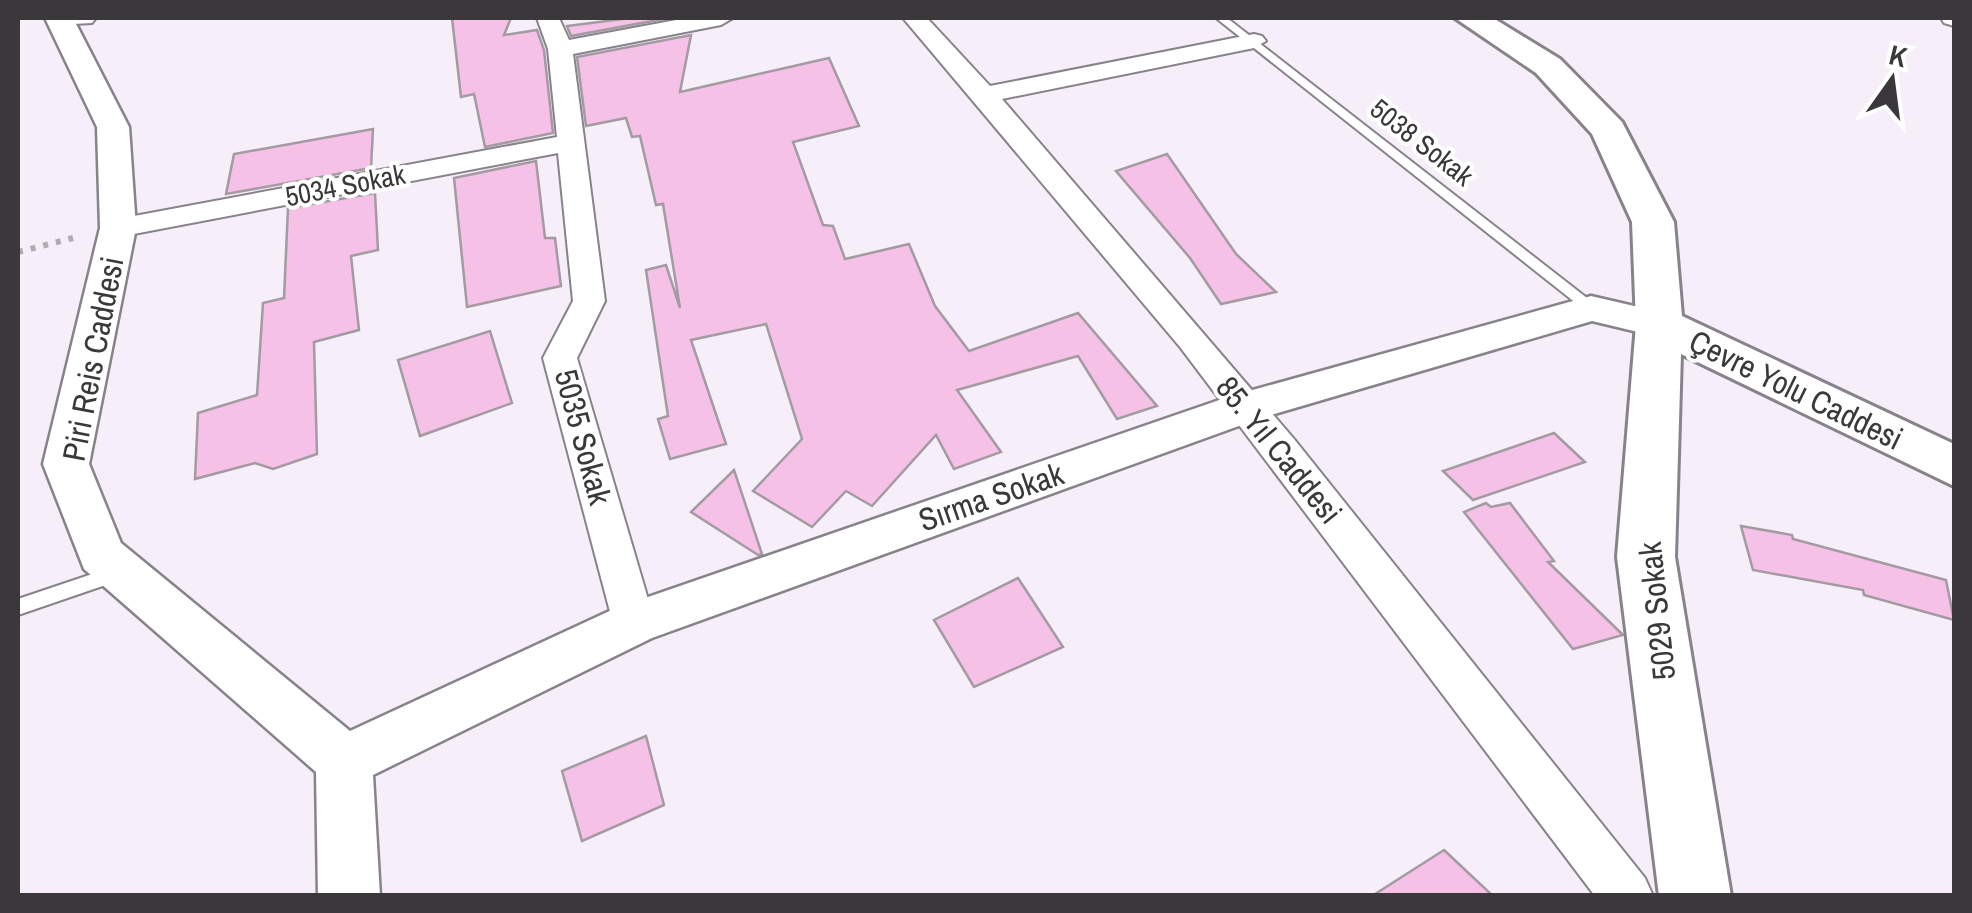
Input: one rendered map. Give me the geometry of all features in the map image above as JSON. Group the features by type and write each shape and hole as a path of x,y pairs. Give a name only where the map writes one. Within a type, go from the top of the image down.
{"main road":[{"name":"Çevre Yolu Caddesi","path":"1471,18 1548,66 1608,130 1653,222 1658,324 1954,466"},
{"name":"5029 Sokak","path":"1658,324 1646,557 1695,896"}],"street":[{"name":"Piri Reis Caddesi","path":"68,18 113,126 118,228 66,464 101,555 344,761"},
{"name":"5035 Sokak","path":"548,18 560,49 588,301 560,358 634,623"},
{"path":"560,49 721,18"},
{"name":"85. Yıl Caddesi","path":"915,18 985,94 1246,408 1627,896"},
{"path":"985,94 1254,41"},
{"name":"5034 Sokak","path":"118,228 571,142"},
{"name":"Sırma Sokak","path":"344,761 634,623 1246,408 1591,308 1658,324"},
{"path":"344,761 349,896"}],"lane":[{"name":"5038 Sokak","path":"1221,18 1591,308"},
{"path":"18,607 121,572"}],"building":[{"path":"452,18 511,18 504,35 537,30 544,50 553,133 485,147 474,94 461,97"},
{"path":"630,18 669,18 571,36 567,26"},
{"path":"691,35 680,92 829,58 859,126 793,142 823,225 833,226 845,259 909,244 935,306 969,351 1078,313 1157,406 1117,419 1078,356 957,390 1001,452 954,469 936,435 872,506 846,491 812,527 753,491 802,439 766,324 691,340 726,444 670,459 658,419 668,416 646,270 666,265 680,308 663,204 656,205 640,136 632,137 626,118 586,126 577,57"},
{"path":"373,129 371,168 226,194 234,154"},
{"path":"1167,154 1236,254 1276,292 1221,304 1190,258 1116,171"},
{"path":"536,161 545,238 555,238 561,286 467,307 454,178"},
{"path":"375,193 378,250 351,256 359,330 314,342 317,454 273,469 255,463 195,479 198,413 257,395 263,303 284,298 288,208"},
{"path":"490,331 512,403 420,436 398,360"},
{"path":"1554,433 1585,462 1473,500 1443,471"},
{"path":"734,470 762,554 691,512"},
{"path":"1486,503 1491,507 1510,503 1554,561 1548,562 1623,635 1573,649 1464,512"},
{"path":"1741,526 1792,535 1793,539 1946,580 1954,620 1864,595 1863,590 1753,570"},
{"path":"1018,578 1063,647 974,687 934,620"},
{"path":"646,736 664,805 582,841 562,771"},
{"path":"1444,850 1493,896 1372,896"}]}
